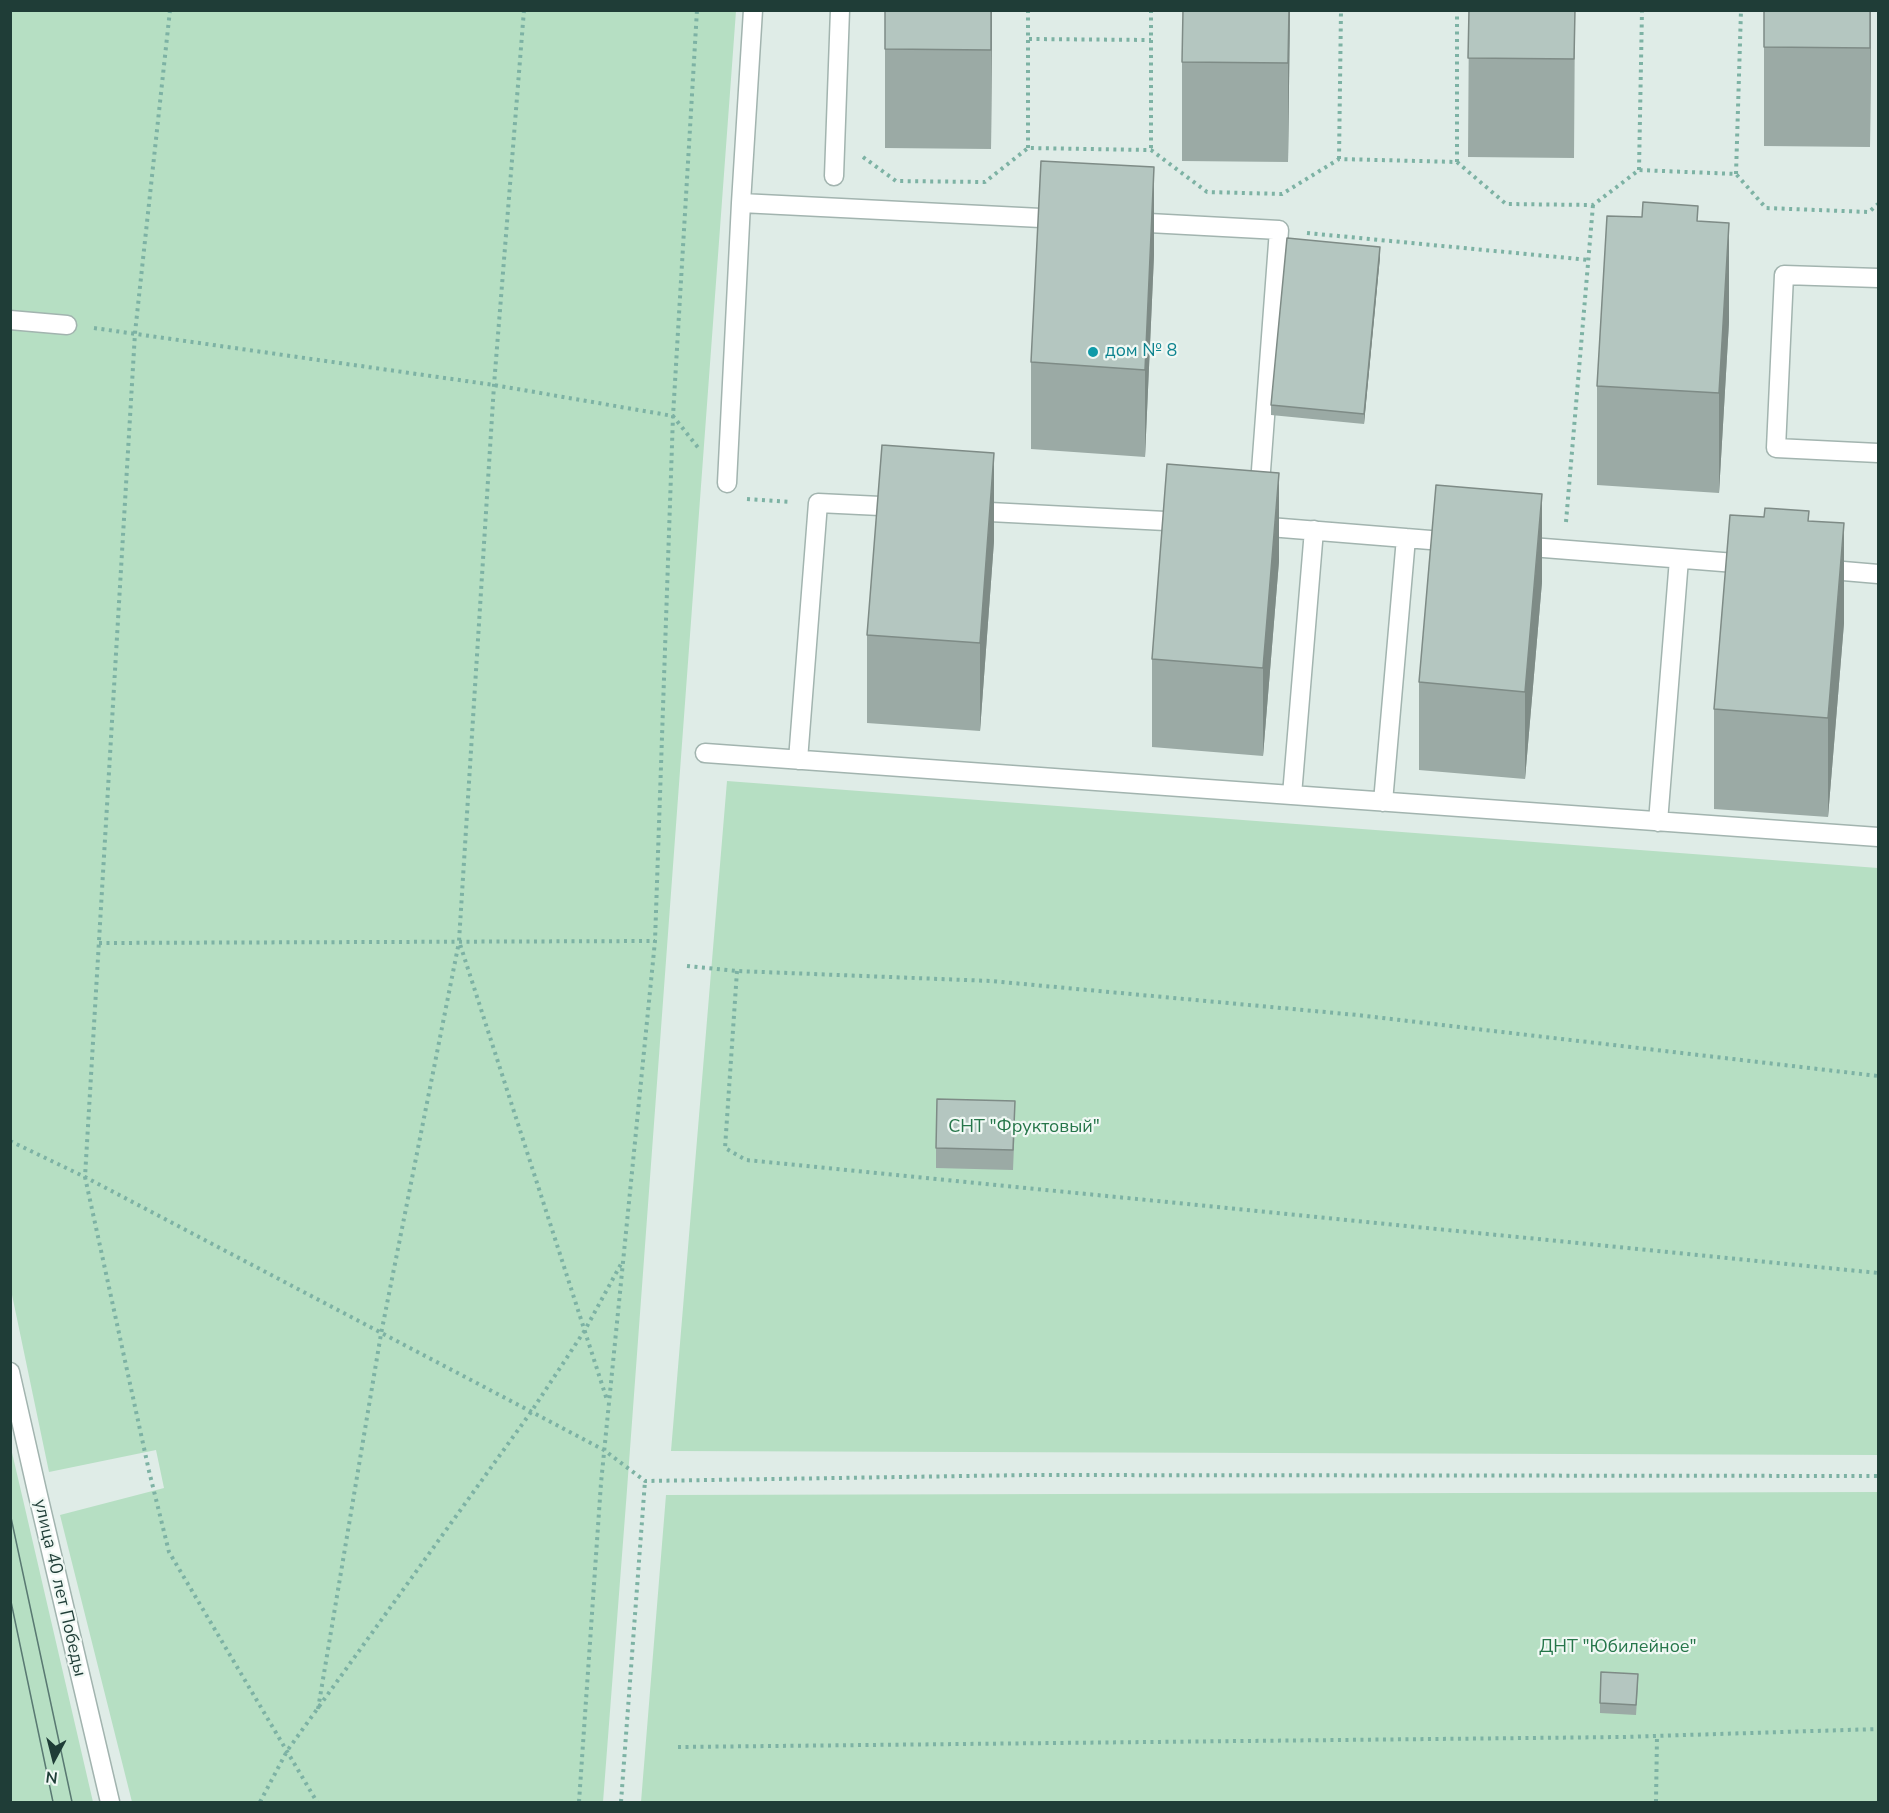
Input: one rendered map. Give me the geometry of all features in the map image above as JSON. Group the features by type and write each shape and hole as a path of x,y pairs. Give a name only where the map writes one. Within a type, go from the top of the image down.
{"street":[{"path":"727,483 753,10"},
{"path":"834,176 840,10"},
{"path":"741,202 1076,220"},
{"path":"1112,222 1279,230 1251,526 1473,543"},
{"path":"1878,278 1784,274 1776,448 1878,453"},
{"path":"10,320 67,325"},
{"path":"798,760 818,503 913,508"},
{"path":"949,510 1198,523"},
{"path":"1292,795 1314,530"},
{"path":"1383,802 1406,538"},
{"path":"1496,545 1761,565"},
{"path":"1658,822 1680,559"},
{"path":"1808,568 1878,574"},
{"path":"705,753 1878,837"},
{"name":"улица 40 лет Победы","path":"10,1372 110,1803"}],"path":[{"path":"170,10 135,333 85,1177 169,1552 317,1803"},
{"path":"318,1709 381,1334 459,941 494,385 524,10"},
{"path":"579,1803 604,1450 655,941 673,416 697,10"},
{"path":"1028,10 1028,148"},
{"path":"1151,10 1151,150"},
{"path":"1339,159 1341,10"},
{"path":"1457,10 1457,162"},
{"path":"1639,170 1642,10"},
{"path":"1740,10 1736,174 1766,208 1869,212 1878,204"},
{"path":"1029,39 1151,40"},
{"path":"835,137 896,181 985,182 1028,148 1151,150 1208,192 1282,194 1339,159 1457,162 1506,204 1593,205 1639,170 1736,174"},
{"path":"1564,550 1593,205"},
{"path":"1279,230 1589,260"},
{"path":"67,325 494,385 673,416 727,483"},
{"path":"737,499 818,503"},
{"path":"459,941 609,1404"},
{"path":"99,944 655,941"},
{"path":"687,966 1002,982 1357,1015 1878,1076"},
{"path":"737,970 725,1148 746,1160 1878,1273"},
{"path":"10,1141 85,1177 604,1450 645,1481 1028,1475 1878,1476"},
{"path":"260,1803 287,1751 531,1412 585,1330 623,1261"},
{"path":"621,1803 645,1481"},
{"path":"678,1747 1657,1736 1878,1729"},
{"path":"1656,1803 1657,1736"}],"green space":[{"path":"10,11 736,11 603,1802 132,1802 60,1515 164,1488 156,1450 49,1472 11,1290"},
{"name":"СНТ \"Фруктовый\"","path":"727,781 1878,868 1878,1455 671,1451"},
{"path":"10,1444 24,1504 93,1802 11,1802"},
{"name":"ДНТ \"Юбилейное\"","path":"1878,1492 1878,1802 641,1802 666,1495"}],"building":[{"path":"885,10 991,10 991,50 885,49"},
{"path":"1183,10 1289,10 1288,63 1182,62"},
{"path":"1469,10 1575,10 1574,59 1468,58"},
{"path":"1764,10 1870,10 1870,48 1764,47"},
{"path":"1041,161 1154,167 1145,370 1031,362"},
{"path":"1643,202 1698,206 1697,221 1729,223 1719,393 1597,386 1607,216 1642,217"},
{"path":"1287,238 1380,247 1364,414 1271,405"},
{"path":"882,445 994,453 980,643 867,635"},
{"path":"1167,464 1279,473 1263,668 1152,659"},
{"path":"1436,485 1542,494 1525,692 1419,682"},
{"path":"1765,508 1809,511 1808,521 1844,523 1828,718 1714,709 1730,515 1764,517"},
{"path":"937,1099 1015,1101 1013,1150 936,1148"},
{"path":"1601,1672 1638,1674 1636,1705 1600,1703"}],"tram line":[{"path":"10,1513 72,1802"},
{"path":"10,1597 53,1802"}],"place":[{"name":"дом № 8","path":"1093,352"}]}
